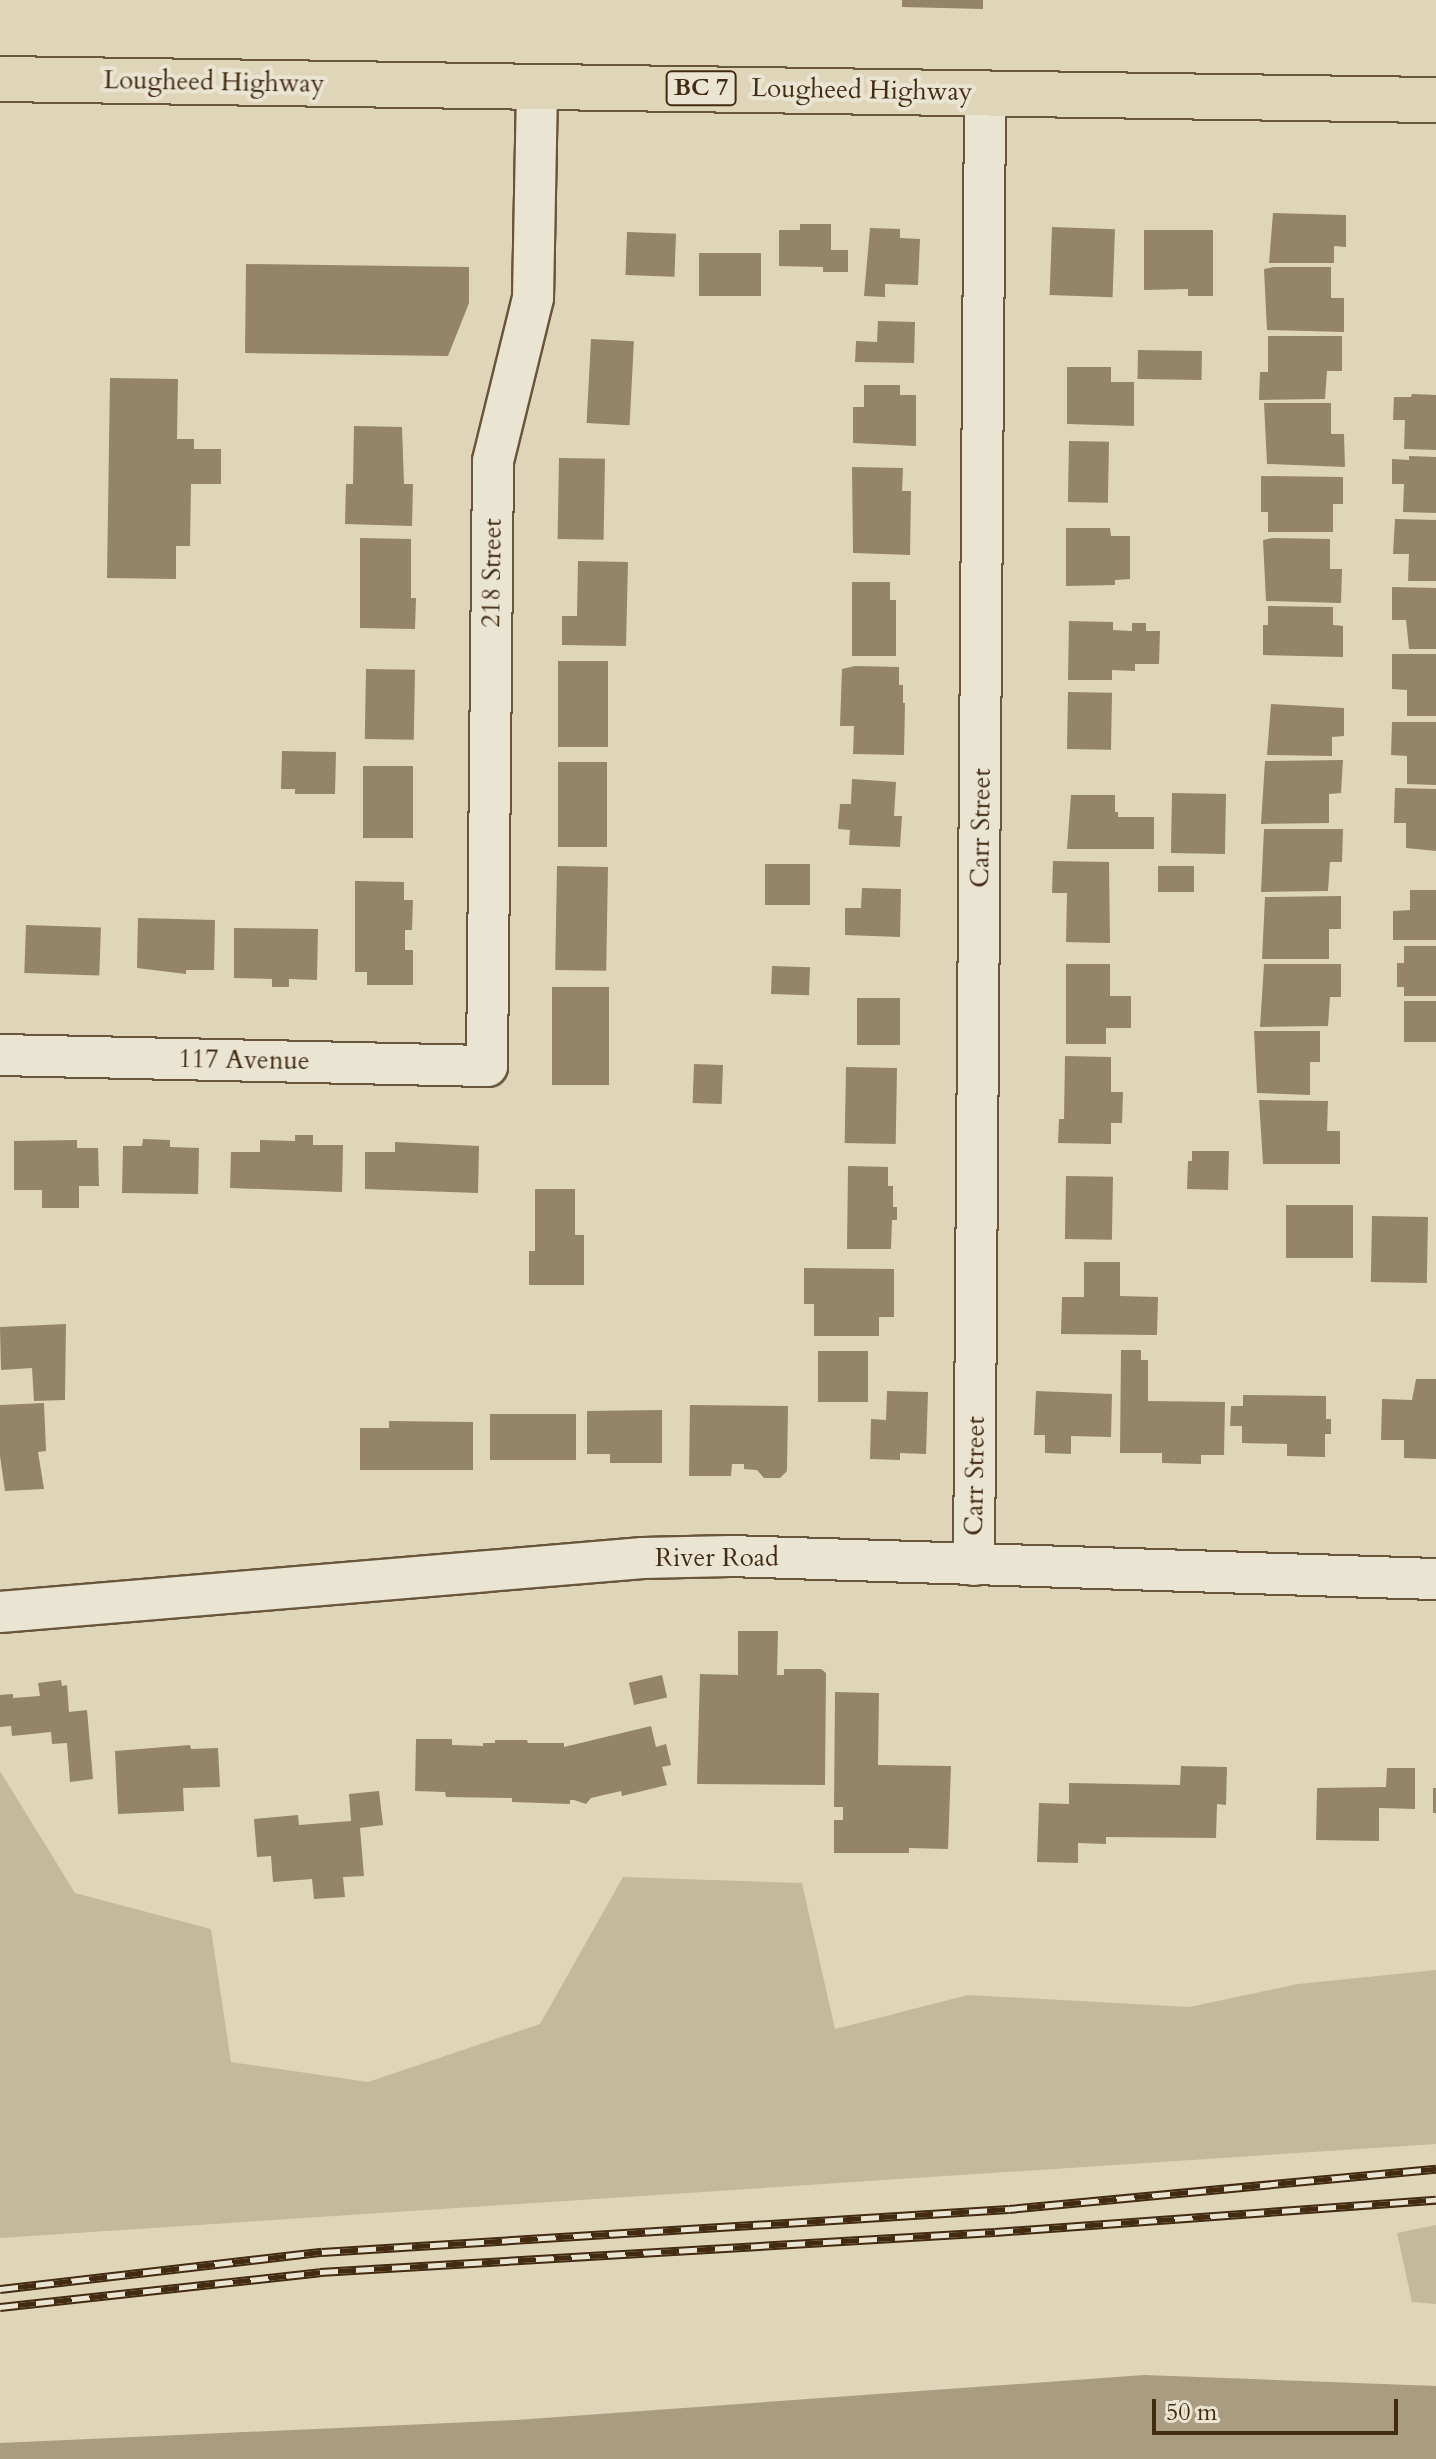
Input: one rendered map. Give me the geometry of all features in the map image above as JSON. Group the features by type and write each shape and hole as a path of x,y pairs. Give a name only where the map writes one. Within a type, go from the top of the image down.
{"highway":[{"name":"Lougheed Highway","path":"0,79 1436,100"}],"street":[{"name":"218 Street","path":"487,1066 493,461 533,298 537,86"},
{"name":"Carr Street","path":"974,1565 985,92"},
{"name":"117 Avenue","path":"0,1055 487,1066"},
{"name":"River Road","path":"0,1612 643,1558 730,1556 1436,1579"}],"shaded area":[{"path":"0,1771 75,1893 211,1929 231,2062 368,2082 540,2024 623,1877 802,1883 835,2029 968,1995 1189,2007 1298,1984 1436,1970 1436,2144 0,2238"},
{"path":"1436,2225 1436,2304 1412,2302 1397,2233"},
{"path":"1144,2375 1436,2386 1436,2459 0,2459 0,2443 516,2420"}],"building":[{"path":"902,0 983,0 983,9 902,7"},
{"path":"1273,213 1346,215 1346,247 1334,246 1334,263 1269,263"},
{"path":"800,224 831,224 831,250 848,250 848,272 823,272 823,267 779,266 779,230 800,230"},
{"path":"1052,227 1115,229 1113,297 1050,295"},
{"path":"870,228 900,229 900,238 920,239 918,285 885,284 885,297 864,296"},
{"path":"1144,230 1213,230 1213,296 1188,296 1188,289 1144,290"},
{"path":"627,232 676,234 674,277 625,275"},
{"path":"699,253 761,253 761,296 699,296"},
{"path":"246,264 469,267 469,303 448,356 245,353"},
{"path":"1331,267 1331,298 1344,298 1344,332 1267,330 1264,269"},
{"path":"878,321 915,322 914,363 855,362 856,341 877,342"},
{"path":"1268,336 1342,336 1342,371 1327,371 1325,399 1259,400 1260,372 1268,372"},
{"path":"591,339 634,341 630,425 587,423"},
{"path":"1138,350 1202,351 1201,380 1137,379"},
{"path":"1067,367 1111,367 1111,382 1134,382 1134,426 1067,424"},
{"path":"110,378 178,379 177,439 194,439 194,449 221,449 221,484 191,484 190,546 176,546 176,579 107,578"},
{"path":"864,385 900,385 900,395 916,395 916,446 853,443 853,407 864,407"},
{"path":"1412,394 1436,395 1436,450 1404,449 1405,420 1393,420 1394,397 1411,397"},
{"path":"1264,403 1331,403 1331,434 1344,434 1345,467 1267,464"},
{"path":"354,426 402,427 404,484 413,484 412,526 345,524 346,484 353,484"},
{"path":"1069,441 1109,442 1108,503 1068,502"},
{"path":"1409,456 1436,457 1436,513 1403,512 1404,484 1392,484 1392,459 1409,460"},
{"path":"559,458 605,459 604,540 558,539"},
{"path":"852,467 903,468 902,491 911,491 910,555 853,553"},
{"path":"1261,476 1343,477 1343,504 1333,504 1333,532 1268,532 1268,512 1261,512"},
{"path":"1395,519 1436,520 1436,581 1408,581 1409,554 1393,554"},
{"path":"1066,528 1110,528 1111,536 1130,536 1130,579 1115,580 1115,585 1066,586"},
{"path":"360,538 411,539 411,598 416,598 415,629 360,628"},
{"path":"1330,539 1330,569 1342,569 1341,603 1266,601 1263,540"},
{"path":"578,561 628,562 626,646 562,645 562,616 577,616"},
{"path":"852,582 890,582 890,600 896,600 896,656 852,656"},
{"path":"1392,587 1436,588 1436,649 1409,649 1406,620 1392,620"},
{"path":"1268,606 1333,607 1333,625 1343,626 1343,657 1263,655 1263,625 1268,625"},
{"path":"1069,621 1113,622 1113,630 1132,631 1132,623 1146,623 1146,631 1160,631 1159,664 1135,664 1135,671 1112,670 1112,680 1068,680"},
{"path":"1392,654 1436,654 1436,716 1407,716 1407,690 1392,689"},
{"path":"558,661 608,661 608,747 558,747"},
{"path":"855,666 899,667 899,685 903,685 905,703 904,755 853,754 854,726 840,726 842,669"},
{"path":"366,669 415,670 414,740 365,739"},
{"path":"1068,692 1112,693 1111,750 1067,749"},
{"path":"1271,704 1344,708 1344,736 1332,737 1332,756 1267,755"},
{"path":"1392,722 1436,722 1436,785 1407,784 1407,756 1391,755"},
{"path":"282,751 336,752 335,794 295,794 295,789 281,789"},
{"path":"1343,760 1341,793 1329,794 1329,823 1261,824 1265,761"},
{"path":"558,762 607,762 607,847 558,847"},
{"path":"363,766 413,766 413,838 363,838"},
{"path":"852,779 896,782 894,816 902,816 900,847 849,845 850,830 838,829 840,804 851,804"},
{"path":"1395,788 1436,789 1436,851 1406,848 1406,823 1394,823"},
{"path":"1172,793 1226,794 1225,854 1171,853"},
{"path":"1071,795 1115,795 1118,817 1154,817 1154,849 1067,849"},
{"path":"1264,829 1343,829 1342,862 1330,862 1328,891 1261,892"},
{"path":"1053,861 1109,862 1110,943 1066,942 1067,893 1052,893"},
{"path":"765,864 810,864 810,905 765,905"},
{"path":"557,866 608,867 606,971 555,970"},
{"path":"1158,866 1194,866 1194,892 1158,892"},
{"path":"355,881 404,882 404,900 413,900 412,930 405,930 405,950 413,950 413,985 367,985 367,972 355,972"},
{"path":"862,888 901,889 900,937 845,935 845,908 861,908"},
{"path":"1410,890 1436,890 1436,940 1393,940 1393,911 1410,910"},
{"path":"1341,896 1341,929 1329,929 1329,959 1262,959 1265,897"},
{"path":"138,918 215,920 214,970 186,970 186,974 137,968"},
{"path":"26,925 101,928 99,976 24,973"},
{"path":"234,928 318,929 317,980 289,979 289,987 272,987 272,979 234,978"},
{"path":"1404,946 1436,946 1436,996 1404,996 1404,987 1397,987 1397,963 1404,963"},
{"path":"1066,964 1110,964 1110,996 1131,996 1131,1028 1106,1028 1106,1044 1066,1044"},
{"path":"1264,964 1341,964 1341,997 1330,997 1328,1026 1260,1027"},
{"path":"772,966 810,967 809,995 771,994"},
{"path":"552,987 609,987 609,1085 552,1085"},
{"path":"857,998 900,998 900,1045 857,1045"},
{"path":"1404,1001 1436,1001 1436,1042 1404,1042"},
{"path":"1254,1031 1320,1031 1320,1062 1310,1062 1310,1095 1257,1093"},
{"path":"1065,1056 1111,1057 1111,1092 1123,1092 1122,1123 1111,1123 1111,1144 1058,1143 1059,1119 1064,1119"},
{"path":"694,1064 723,1065 722,1104 693,1103"},
{"path":"846,1067 897,1068 896,1144 845,1143"},
{"path":"1259,1100 1328,1101 1327,1131 1340,1131 1340,1164 1263,1164"},
{"path":"295,1135 313,1135 313,1145 343,1145 342,1192 230,1188 231,1152 260,1152 260,1140 295,1141"},
{"path":"143,1139 170,1140 170,1147 199,1148 198,1194 122,1193 123,1146 142,1146"},
{"path":"77,1140 77,1148 98,1148 99,1186 79,1186 79,1208 42,1208 42,1190 14,1190 14,1141"},
{"path":"395,1142 479,1146 478,1193 365,1189 365,1152 395,1152"},
{"path":"1192,1151 1229,1151 1228,1190 1187,1189 1188,1161 1192,1161"},
{"path":"848,1166 888,1167 888,1186 893,1186 893,1207 897,1207 897,1220 892,1220 891,1249 847,1249"},
{"path":"1066,1176 1113,1177 1112,1240 1065,1239"},
{"path":"535,1189 575,1189 575,1235 584,1235 584,1285 529,1285 529,1251 535,1251"},
{"path":"1286,1205 1353,1205 1353,1258 1286,1258"},
{"path":"1372,1216 1428,1217 1427,1283 1371,1282"},
{"path":"1084,1262 1120,1262 1120,1296 1158,1297 1157,1335 1061,1334 1062,1297 1084,1297"},
{"path":"804,1268 894,1269 894,1317 879,1317 879,1336 814,1336 814,1304 804,1304"},
{"path":"66,1324 65,1400 34,1401 32,1368 1,1370 0,1327"},
{"path":"1121,1350 1141,1350 1141,1360 1148,1360 1148,1401 1225,1402 1224,1455 1201,1455 1201,1464 1162,1463 1162,1453 1120,1453"},
{"path":"818,1351 868,1351 868,1402 818,1402"},
{"path":"1416,1379 1436,1379 1436,1459 1404,1458 1404,1440 1381,1440 1382,1399 1412,1400"},
{"path":"887,1391 928,1392 926,1454 900,1453 900,1460 870,1459 871,1419 886,1420"},
{"path":"1036,1391 1112,1394 1111,1437 1071,1436 1071,1454 1045,1453 1045,1435 1034,1435"},
{"path":"1243,1395 1326,1396 1326,1419 1331,1419 1331,1434 1325,1434 1325,1457 1287,1456 1287,1444 1242,1443 1242,1426 1230,1426 1231,1406 1243,1406"},
{"path":"44,1403 46,1451 38,1452 44,1489 5,1491 0,1456 0,1405"},
{"path":"690,1405 788,1406 787,1471 780,1478 764,1478 757,1470 744,1469 744,1464 732,1464 731,1476 689,1476"},
{"path":"662,1410 662,1463 610,1463 610,1454 587,1454 587,1411"},
{"path":"490,1414 576,1414 576,1460 490,1460"},
{"path":"389,1421 473,1422 473,1470 360,1470 360,1428 389,1428"},
{"path":"738,1631 778,1631 777,1675 784,1675 784,1669 821,1669 826,1673 825,1785 697,1784 700,1674 738,1675"},
{"path":"662,1675 667,1697 634,1705 629,1683"},
{"path":"61,1680 62,1686 67,1685 69,1712 87,1710 93,1779 70,1782 67,1743 52,1744 51,1732 12,1736 11,1726 0,1727 0,1695 13,1694 13,1698 40,1696 38,1683"},
{"path":"835,1692 879,1693 878,1765 951,1766 948,1849 909,1848 909,1853 834,1853 834,1820 843,1820 843,1807 834,1807"},
{"path":"651,1726 656,1747 666,1744 671,1765 662,1767 667,1785 622,1796 621,1791 591,1798 586,1804 574,1800 570,1800 570,1804 512,1802 512,1798 446,1797 445,1792 415,1791 416,1739 452,1739 452,1745 483,1746 483,1743 495,1743 495,1740 527,1740 528,1743 564,1743 564,1747"},
{"path":"190,1745 191,1749 218,1748 220,1787 183,1788 184,1811 118,1814 115,1751"},
{"path":"1181,1766 1227,1767 1226,1805 1217,1804 1216,1838 1106,1837 1106,1844 1078,1843 1078,1863 1037,1862 1039,1803 1069,1804 1069,1783 1180,1785"},
{"path":"1387,1768 1415,1768 1415,1809 1379,1808 1379,1841 1316,1840 1317,1788 1386,1787"},
{"path":"1433,1788 1436,1788 1436,1813 1433,1813"},
{"path":"379,1791 383,1825 360,1828 364,1876 343,1877 345,1897 314,1899 312,1879 273,1882 271,1856 257,1857 254,1819 298,1815 299,1825 351,1821 349,1794"}],"railway":[{"path":"0,2289 322,2252 1009,2209 1436,2169"},
{"path":"0,2307 320,2272 995,2232 1436,2200"}]}
